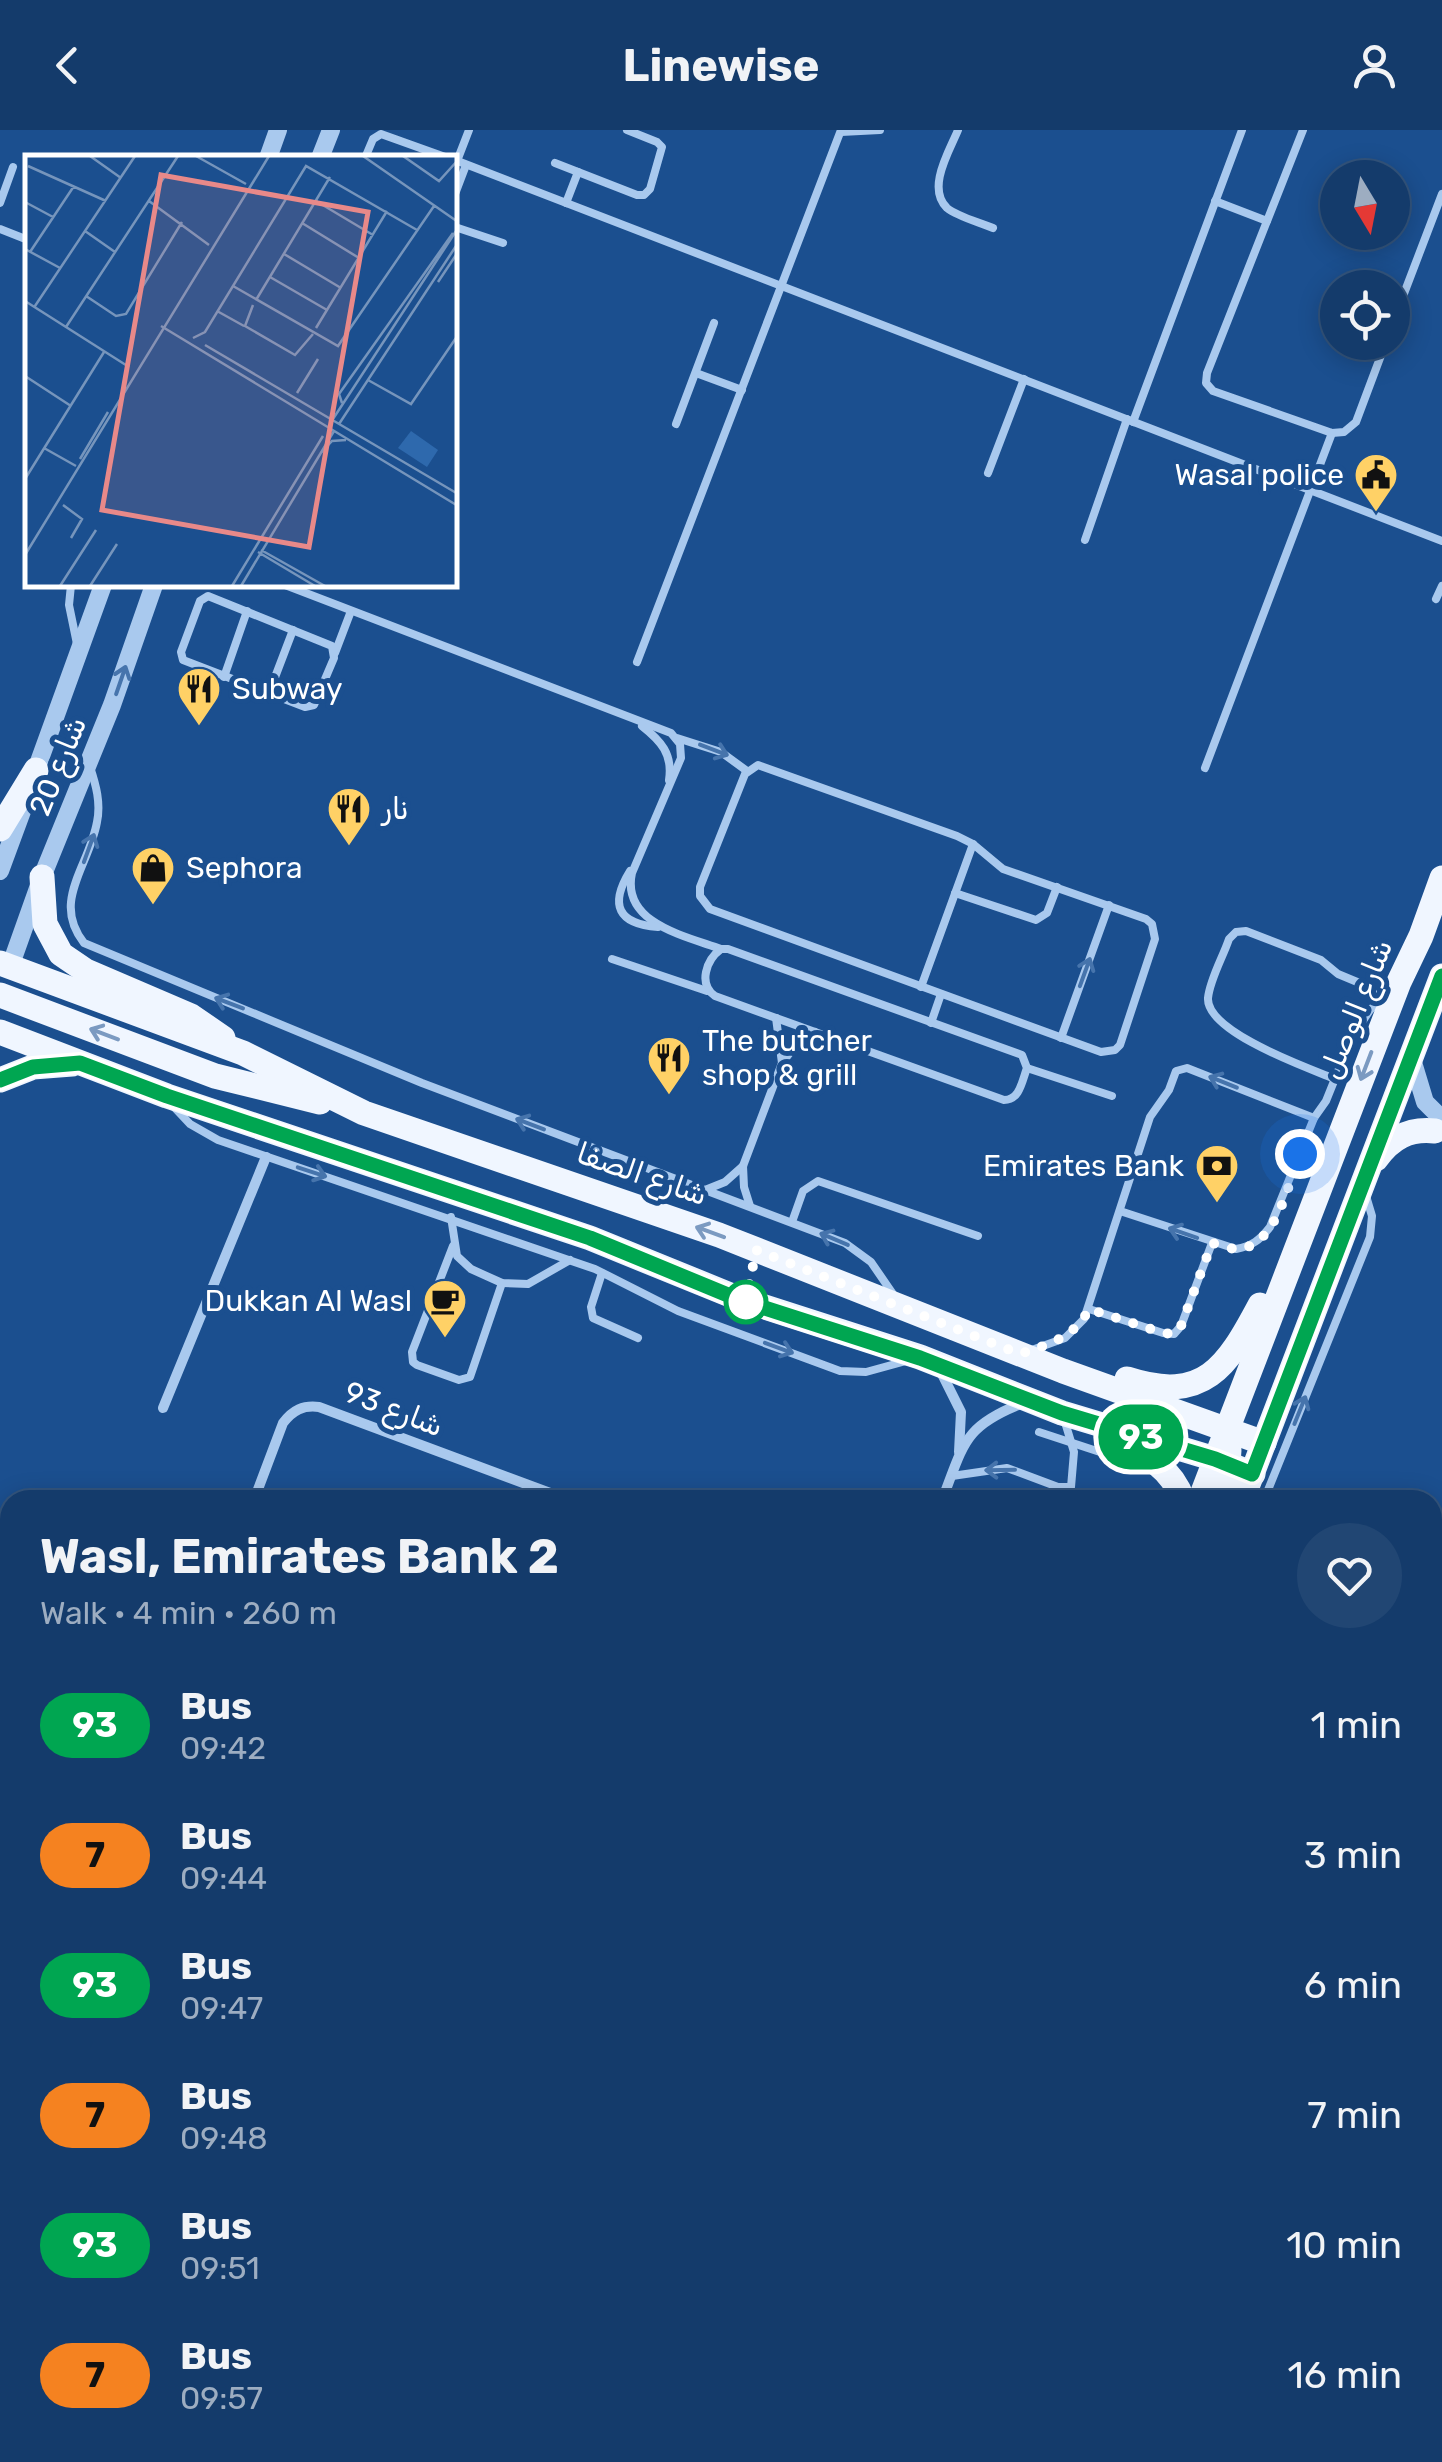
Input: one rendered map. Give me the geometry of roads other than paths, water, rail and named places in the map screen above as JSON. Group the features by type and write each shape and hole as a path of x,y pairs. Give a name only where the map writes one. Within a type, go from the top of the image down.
{"main road":[{"path":"0,829 36,770"},
{"path":"42,877 45,924 61,954 86,971 191,1016 243,1053"},
{"name":"شارع الوصل","path":"1239,1490 1226,1430 1392,988 1421,936 1442,878"},
{"name":"شارع الصفا","path":"3,968 243,1053 364,1113 719,1236 1062,1371 1264,1444"},
{"name":"شارع الوصل","path":"1209,1490 1232,1466 1264,1444 1442,976"},
{"path":"0,995 215,1076 364,1113"},
{"path":"29,1006 20,1006 8,1017 9,1035 167,1096 590,1238 740,1300 929,1361 1062,1413 1232,1466 1224,1490"},
{"path":"0,1080 33,1067 80,1063"},
{"path":"1366,1176 1396,1138 1440,1127"},
{"path":"1062,1371 1089,1367 1158,1388 1188,1386 1203,1380 1230,1358 1276,1276 1293,1255"},
{"path":"1062,1413 1088,1431 1157,1462 1169,1473 1178,1490"}],"street":[{"path":"321,155 331,130"},
{"name":"شارع 20","path":"0,871 101,588"},
{"name":"شارع 20","path":"3,968 89,762 153,588"},
{"path":"1410,1054 1420,1094 1440,1127"},
{"path":"1390,1112 1440,1127"},
{"path":"163,1408 266,1157"},
{"path":"929,1361 961,1412 958,1458"},
{"path":"946,1490 958,1458 980,1424 1030,1401"},
{"name":"شارع 93","path":"258,1490 284,1423 290,1414 308,1406 540,1490"}],"lane":[{"path":"458,159 470,130"},
{"path":"556,163 636,195 648,192 662,148 657,142 627,130"},
{"path":"637,662 841,131 880,130"},
{"path":"958,130 939,178 940,193 948,209 993,228"},
{"path":"1085,540 1242,130"},
{"path":"1303,130 1206,373 1206,383 1213,392 1332,433 1344,432 1356,422 1379,360"},
{"path":"366,155 373,139 381,134 440,155"},
{"path":"458,161 1442,541"},
{"path":"0,202 14,167"},
{"path":"566,203 578,172"},
{"path":"1410,278 1442,194"},
{"path":"1215,201 1267,221"},
{"path":"458,227 502,243"},
{"path":"0,229 25,239"},
{"path":"676,424 714,323"},
{"path":"696,373 742,390"},
{"path":"988,473 1024,380"},
{"path":"1206,768 1332,433"},
{"path":"1436,599 1442,586"},
{"path":"71,588 70,615 78,648"},
{"path":"292,588 665,730 676,738 722,752 747,770 763,766 973,844 1003,868 1146,920 1156,932 1120,1045 1108,1053 1101,1052 710,909 704,904 700,887 747,770"},
{"path":"335,653 329,644 212,597 204,598 181,652 186,662 305,707 314,705 352,611"},
{"path":"224,676 247,612"},
{"path":"269,693 292,630"},
{"path":"636,721 660,741 669,757 666,790"},
{"path":"612,959 1004,1100 1017,1095 1027,1068 1022,1056 728,949 721,950 663,927 642,914 632,900 630,882 681,758 676,738"},
{"path":"89,762 97,787 98,818 69,909 75,931 84,943 422,1083 846,1243 863,1255 900,1306"},
{"path":"921,987 973,844"},
{"path":"638,859 621,887 620,909 636,925 663,927"},
{"path":"956,893 1036,920 1047,913 1057,887"},
{"path":"1061,1038 1109,905"},
{"path":"1120,1212 1236,1249 1262,1238 1270,1227 1314,1118 1335,1079 1359,1024 1392,988 1338,974 1321,960 1246,931 1232,934 1210,992 1210,1009 1247,1039 1335,1079"},
{"path":"708,992 706,976 711,958 721,950"},
{"path":"931,1022 941,994"},
{"path":"776,1018 782,1063"},
{"path":"750,1206 744,1187 744,1166 782,1063 795,1046 815,1032"},
{"path":"1027,1068 1112,1096"},
{"path":"1020,1354 1065,1338 1089,1309 1150,1117 1179,1068 1314,1118"},
{"path":"167,1096 203,1134 570,1260 678,1311 840,1371 866,1372 929,1361"},
{"path":"702,1190 725,1182 744,1166"},
{"path":"1268,1490 1372,1230 1366,1176"},
{"path":"792,1222 803,1191 818,1181 978,1236"},
{"path":"451,1217 453,1246 412,1352 413,1362 459,1380 470,1377 502,1283"},
{"path":"1089,1309 1174,1334 1181,1326 1212,1243"},
{"path":"453,1246 463,1264 502,1283 528,1284 570,1260"},
{"path":"602,1273 591,1308 593,1318 638,1338"},
{"path":"952,1476 1006,1468 1058,1487 1070,1487 1074,1477 1072,1443 1062,1413"},
{"path":"1039,1432 1102,1454"}],"place":[{"name":"Wasal police","path":"1376,513"},
{"name":"Subway","path":"199,727"},
{"name":"نار","path":"349,847"},
{"name":"Sephora","path":"153,906"},
{"name":"The butcher shop & grill","path":"669,1096"},
{"name":"Emirates Bank","path":"1217,1204"},
{"name":"Dukkan Al Wasl","path":"445,1339"}]}
